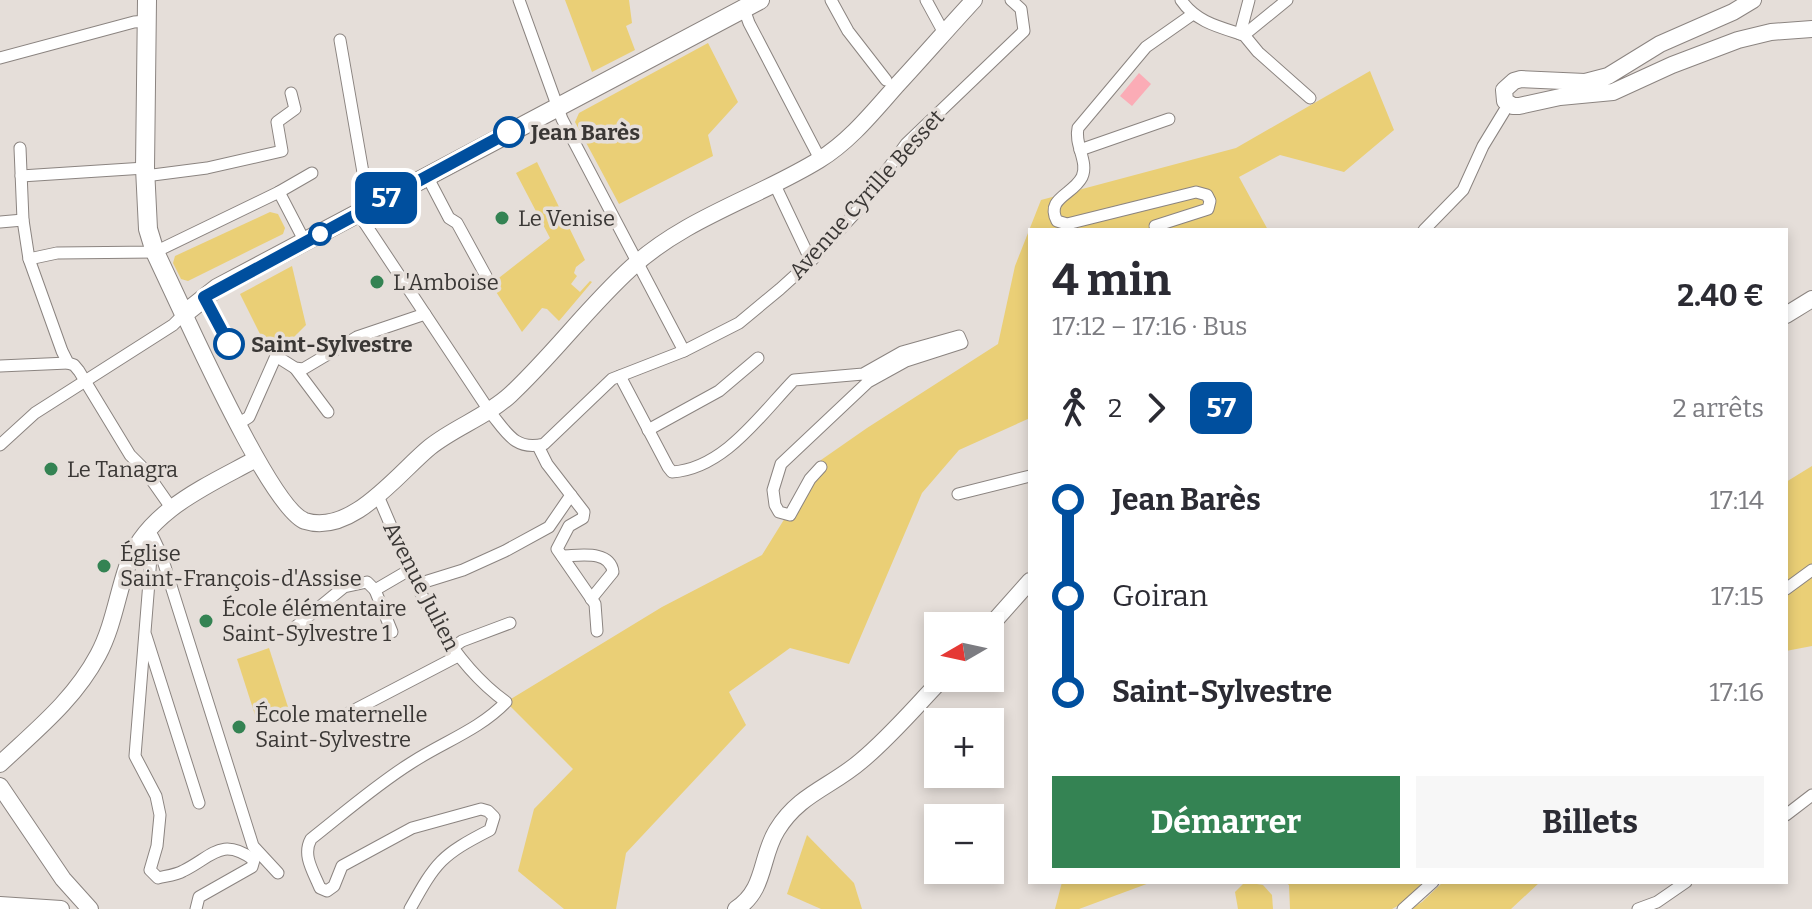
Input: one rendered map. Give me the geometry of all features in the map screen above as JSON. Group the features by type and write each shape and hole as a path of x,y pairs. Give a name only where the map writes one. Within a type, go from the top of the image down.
{"main road":[{"path":"147,0 145,172 148,229 155,252 184,314 217,288 748,3"}],"street":[{"path":"519,0 557,108 684,351"},
{"path":"831,0 848,31 886,80"},
{"path":"926,0 944,33"},
{"path":"0,445 35,413 173,325 184,314 256,459 294,513 303,520 315,522 353,514 378,496 432,445 490,412 513,392 637,262 699,220 820,159 869,120 974,0"},
{"name":"Avenue Cyrille Besset","path":"538,446 565,425 612,379 684,351 739,323 811,261 857,211 906,144 1024,31 1021,9 1011,0"},
{"path":"1181,0 1201,21 1242,34 1310,98"},
{"path":"1242,34 1249,0"},
{"path":"1242,34 1287,0"},
{"path":"1426,228 1463,190 1483,146 1508,105 1504,90 1514,81 1585,82 1608,76 1660,44 1753,0"},
{"path":"748,3 749,23 820,159"},
{"path":"1155,226 1208,209 1210,201 1207,195 1196,192 1067,224 1057,221 1053,213 1055,203 1080,181 1085,169 1076,136 1078,128 1146,47 1193,14"},
{"path":"0,58 147,21"},
{"path":"1508,105 1613,92 1738,40 1771,32 1812,29"},
{"path":"340,40 364,210 425,314 490,412 513,440 529,448 538,446 547,464 584,512 583,518 569,526 557,549 595,604 597,631"},
{"path":"21,176 207,168 282,151 277,122 295,109 291,93"},
{"path":"1080,150 1169,119"},
{"path":"20,148 23,220 29,259 68,363"},
{"path":"29,259 57,253 155,252 312,173"},
{"path":"427,176 486,276"},
{"path":"774,183 811,261"},
{"path":"279,192 305,242"},
{"path":"0,222 23,220"},
{"path":"1788,314 1812,299"},
{"path":"295,368 303,369 357,337 425,314"},
{"path":"620,376 672,472 685,471 730,446 794,380 863,374 902,352 959,336 962,343 906,361 868,382 781,464 773,490 779,512 790,515 810,479 821,467"},
{"path":"238,424 249,417 276,356 295,368 328,412"},
{"path":"648,430 719,391 758,358"},
{"path":"0,366 74,365 130,455 144,469 172,509"},
{"path":"0,764 64,705 93,664 111,624 127,566 139,542 187,497 256,459"},
{"path":"958,494 1028,476"},
{"path":"418,584 463,570 549,527 571,495"},
{"name":"Avenue Julien","path":"378,496 433,617 455,652 482,684 506,702 494,714 399,771 311,839 306,848 320,888 327,891 334,886 342,866 412,828 481,809 488,811 494,817 490,830 439,860 410,909"},
{"path":"150,529 151,557 135,756 156,796 160,815 157,846 150,870 158,878 182,872 217,850 233,848 254,860 252,867 199,897 196,909"},
{"path":"150,529 161,554 253,846 278,873"},
{"path":"562,556 595,556 606,558 612,565 613,572 591,599"},
{"path":"375,590 411,569"},
{"path":"1788,588 1812,570"},
{"path":"294,628 344,587 367,582 375,590 392,632"},
{"path":"1002,612 1028,583"},
{"path":"343,716 455,652 462,641 510,623"},
{"path":"145,631 199,803"},
{"path":"736,909 757,888 770,843 792,808 811,792 834,782 872,752 930,692"},
{"path":"0,786 63,879 90,909"},
{"path":"1788,813 1812,795"},
{"path":"1403,909 1431,884"},
{"path":"1638,909 1657,902 1683,884"},
{"path":"0,905 61,909"}],"shaded area":[{"path":"565,0 629,0 632,23 626,26 635,50 592,72"},
{"path":"708,43 738,102 708,135 713,156 619,204 575,122 579,113"},
{"path":"1370,71 1394,130 1344,172 1280,155 1239,177 1267,228 1030,228 1041,200 1236,148"},
{"path":"1139,73 1151,84 1132,106 1120,96"},
{"path":"537,162 585,260 576,267 574,273 577,276 571,284 580,292 592,282 559,321 542,308 522,332 491,284 550,238 516,173"},
{"path":"270,212 278,214 285,228 283,234 188,281 181,279 173,263 175,256"},
{"path":"1028,233 1028,419 959,450 922,493 849,664 790,648 729,692 746,725 626,853 616,909 564,909 518,871 534,809 573,769 506,702 662,607 762,555 821,460 998,344 1015,266"},
{"path":"292,266 306,325 279,352 267,348 240,294"},
{"path":"1812,466 1812,646 1788,651 1788,481"},
{"path":"269,648 288,707 256,718 237,659"},
{"path":"807,835 854,883 862,909 821,909 787,894"},
{"path":"1061,884 1147,884 1079,909 1055,909"},
{"path":"1243,884 1263,885 1272,895 1273,909 1238,909 1235,892"},
{"path":"1421,884 1403,903 1392,909 1290,909 1289,885"},
{"path":"1441,884 1538,884 1511,909 1411,909"}],"bus line":[{"name":"57","path":"229,344 204,297 509,132"}],"place":[{"name":"Jean Barès","path":"509,132"},
{"name":"Le Venise","path":"502,218"},
{"name":"L'Amboise","path":"377,282"},
{"name":"Saint-Sylvestre","path":"229,344"},
{"name":"Le Tanagra","path":"51,469"},
{"name":"Église Saint-François-d'Assise","path":"104,566"},
{"name":"École élémentaire Saint-Sylvestre 1","path":"206,621"},
{"name":"École maternelle Saint-Sylvestre","path":"239,727"}]}
